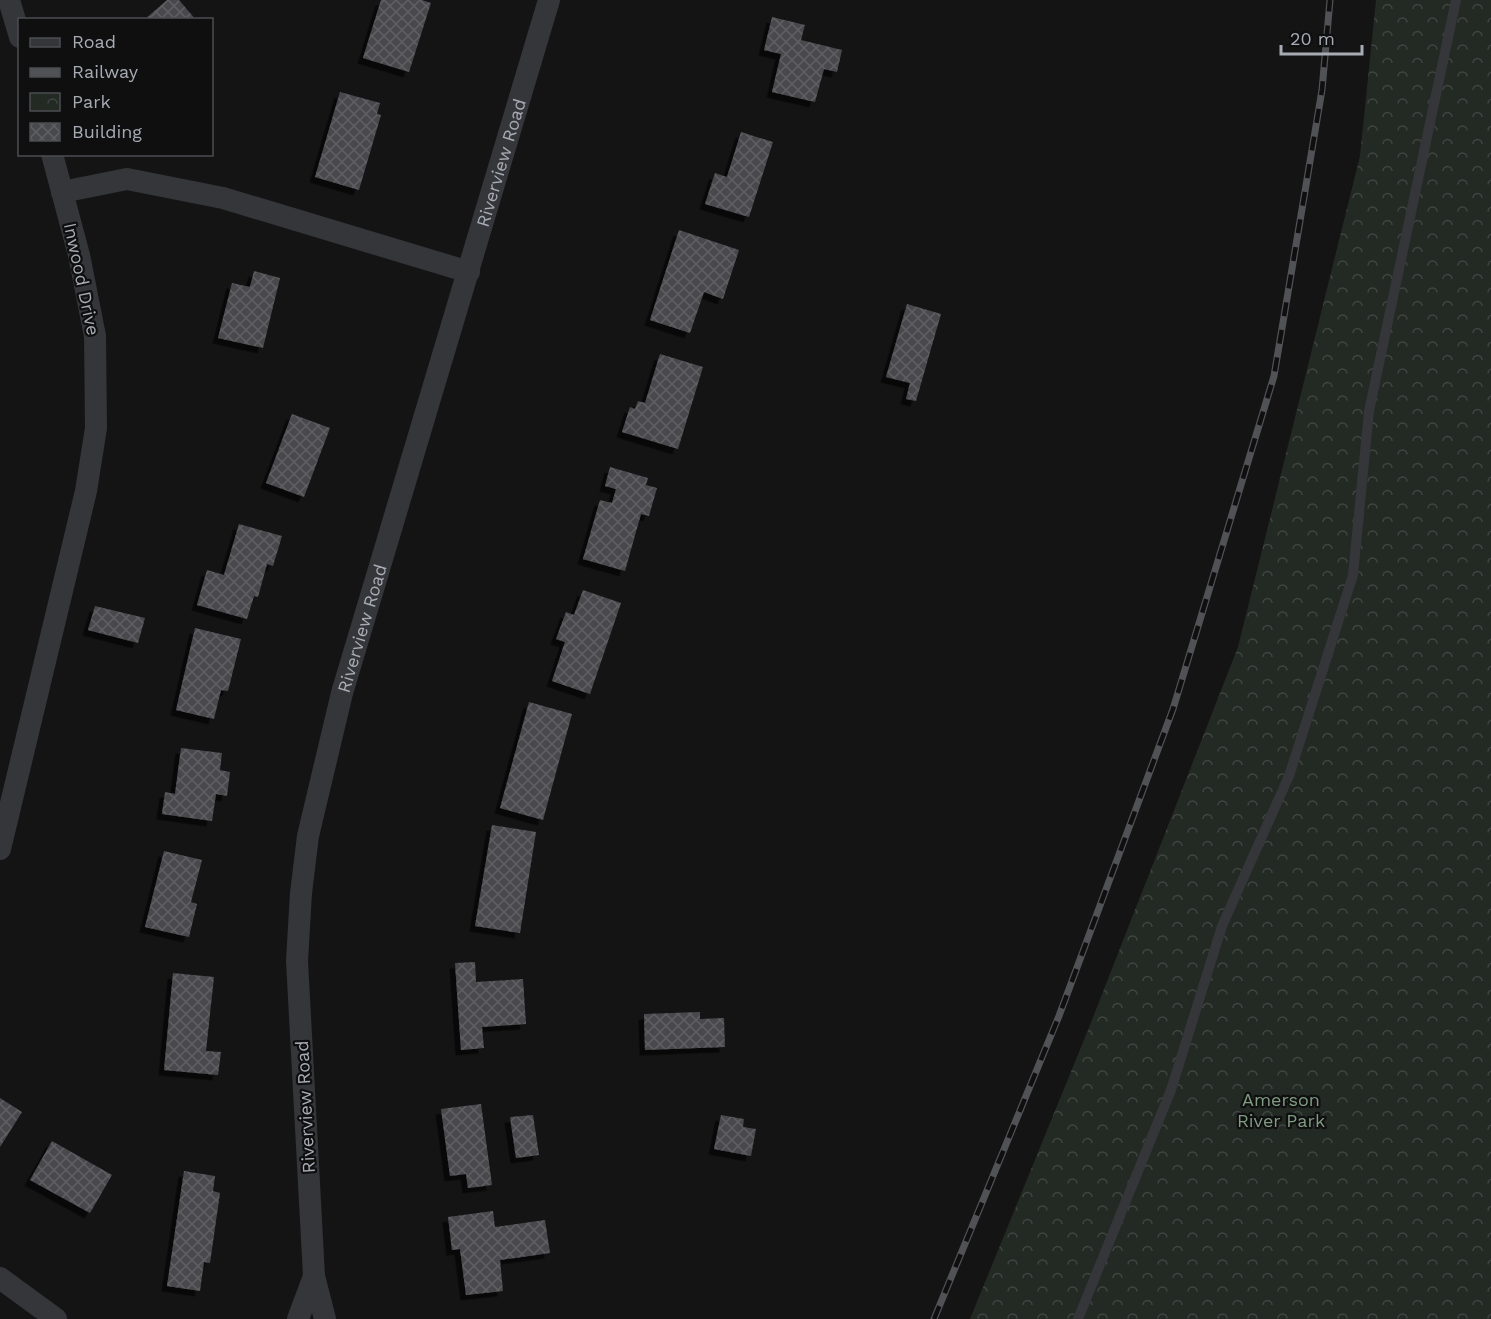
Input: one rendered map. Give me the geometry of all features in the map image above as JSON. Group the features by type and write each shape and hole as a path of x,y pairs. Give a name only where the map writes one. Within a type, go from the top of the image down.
{"street":[{"path":"9,0 18,30"},
{"name":"Riverview Road","path":"325,1319 314,1276 297,961 301,893 308,836 342,693 549,0"},
{"name":"Inwood Drive","path":"0,849 86,491 96,428 95,336 79,255 53,156"},
{"path":"62,192 127,179 223,198 469,272"},
{"name":"Riverview Road","path":"298,1319 314,1276"},
{"path":"0,1278 33,1312 56,1319"}],"lane":[{"path":"1077,1319 1171,1090 1222,926 1289,776 1353,575 1369,411 1456,0"}],"green space":[{"name":"Amerson River Park","path":"1376,0 1491,0 1491,1319 970,1319 1088,1030 1238,647 1360,156"}],"building":[{"path":"167,0 179,0 194,18 146,18"},
{"path":"381,0 422,0 431,3 409,72 363,58"},
{"path":"772,17 805,25 801,40 842,50 837,72 824,69 815,102 772,92 781,54 764,50"},
{"path":"340,92 380,103 377,114 381,115 359,190 315,177"},
{"path":"741,132 773,142 749,217 705,204 715,173 727,177"},
{"path":"679,230 739,250 723,299 704,292 690,333 650,320"},
{"path":"254,271 280,278 263,348 218,338 232,283 250,287"},
{"path":"907,304 941,314 916,401 906,399 910,383 886,377"},
{"path":"660,354 703,367 678,449 622,432 630,407 635,409 638,401 645,403"},
{"path":"292,414 330,428 304,497 266,483"},
{"path":"610,467 648,478 646,485 657,488 649,516 641,514 625,571 583,559 600,500 612,503 616,489 605,486"},
{"path":"239,524 282,536 273,566 267,564 258,597 254,596 247,619 197,605 207,570 224,575"},
{"path":"583,590 621,603 590,694 552,681 565,642 556,639 566,612 574,615"},
{"path":"95,606 145,618 138,643 88,630"},
{"path":"195,628 241,639 228,691 221,690 214,719 176,710"},
{"path":"529,702 572,714 543,820 500,808"},
{"path":"181,748 222,753 220,770 230,772 227,796 216,794 212,821 162,814 165,792 175,794"},
{"path":"492,825 536,832 520,933 475,926"},
{"path":"164,851 202,860 191,902 197,904 189,937 145,927"},
{"path":"475,962 476,982 523,979 526,1024 482,1027 484,1048 461,1050 455,963"},
{"path":"173,973 214,977 206,1051 221,1052 218,1075 164,1070"},
{"path":"700,1012 700,1019 724,1018 725,1047 645,1050 644,1014"},
{"path":"0,1098 22,1112 0,1147"},
{"path":"481,1104 492,1185 468,1188 466,1174 450,1176 441,1109"},
{"path":"533,1115 539,1155 516,1158 510,1117"},
{"path":"721,1115 744,1119 743,1127 756,1129 751,1156 714,1149"},
{"path":"52,1141 112,1175 90,1213 30,1180"},
{"path":"184,1171 215,1176 213,1191 220,1193 210,1263 204,1262 200,1291 167,1286"},
{"path":"493,1211 495,1227 545,1220 550,1253 500,1260 503,1291 466,1295 460,1249 452,1250 448,1217"}],"railway":[{"path":"934,1319 1059,1016 1173,709 1274,376 1322,90 1330,0"}]}
